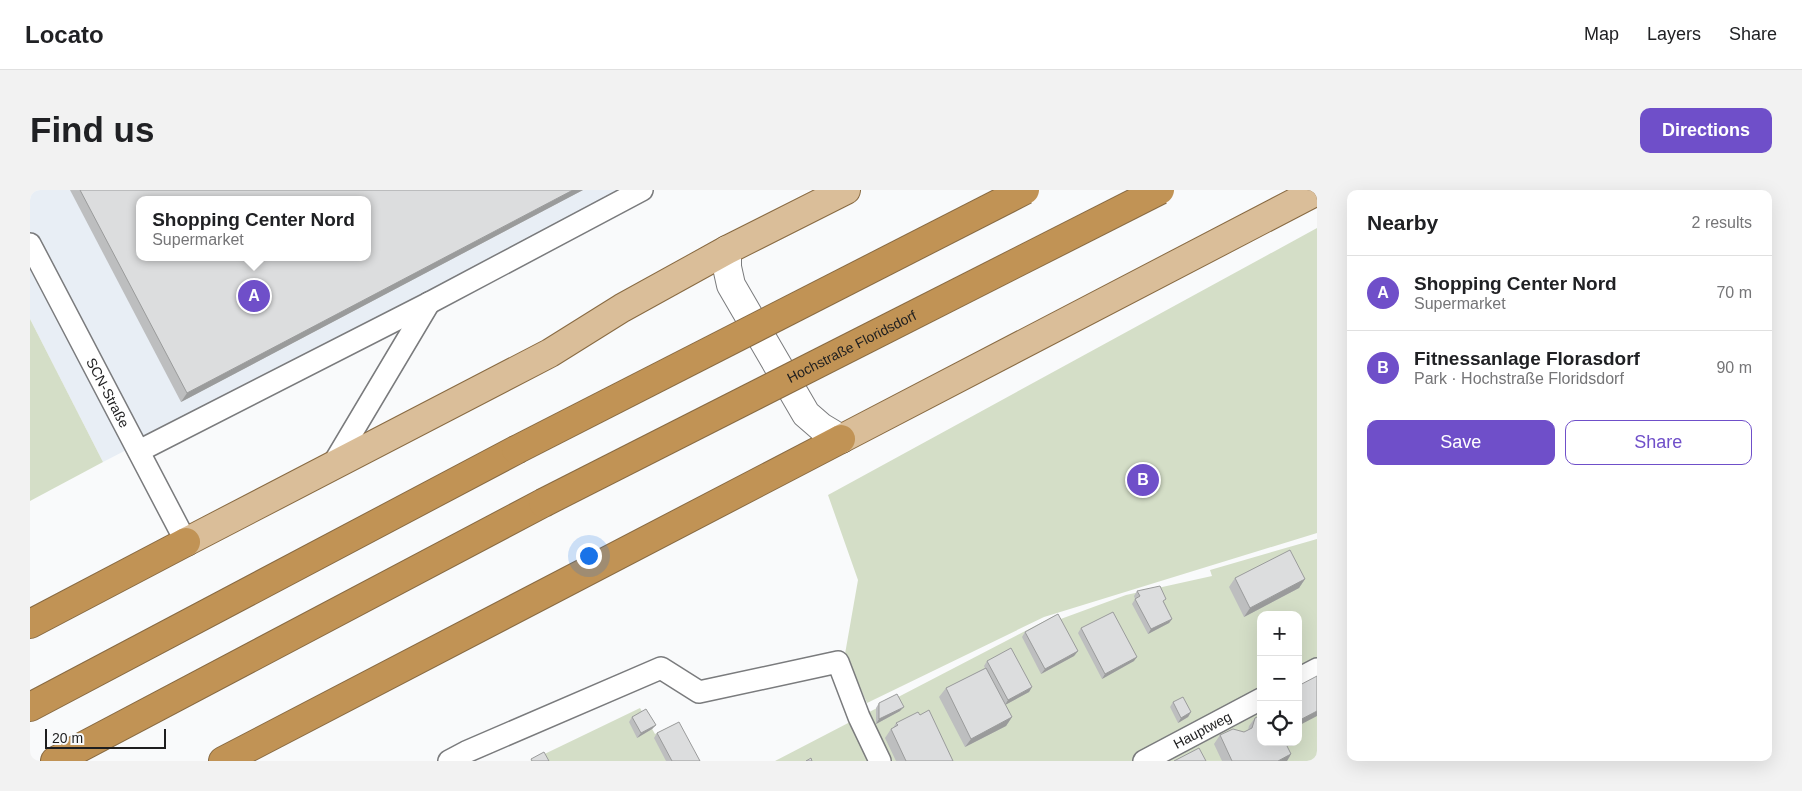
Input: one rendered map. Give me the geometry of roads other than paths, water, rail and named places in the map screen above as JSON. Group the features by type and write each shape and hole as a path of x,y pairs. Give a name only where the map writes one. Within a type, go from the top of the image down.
{"highway":[{"path":"30,707 516,450 1025,190"},
{"name":"Hochstraße Floridsdorf","path":"55,761 543,503 1160,190"},
{"path":"223,761 841,439"},
{"path":"30,624 186,542"}],"main road":[{"path":"186,542 550,353 622,308 728,250 846,190"},
{"path":"841,439 1317,191"}],"street":[{"path":"728,250 727,267 731,285 806,414 841,439"}],"lane":[{"path":"138,451 429,302 642,190"},
{"name":"SCN-Straße","path":"30,244 186,542"},
{"path":"332,466 429,302"},
{"path":"449,761 661,668 699,692 838,662 859,717 880,761"},
{"path":"1302,677 1317,669"},
{"name":"Hauptweg","path":"1144,761 1257,701"}],"place":[{"name":"Shopping Center Nord","path":"254,296"},
{"name":"Fitnessanlage Florasdorf","path":"1143,480"}]}
